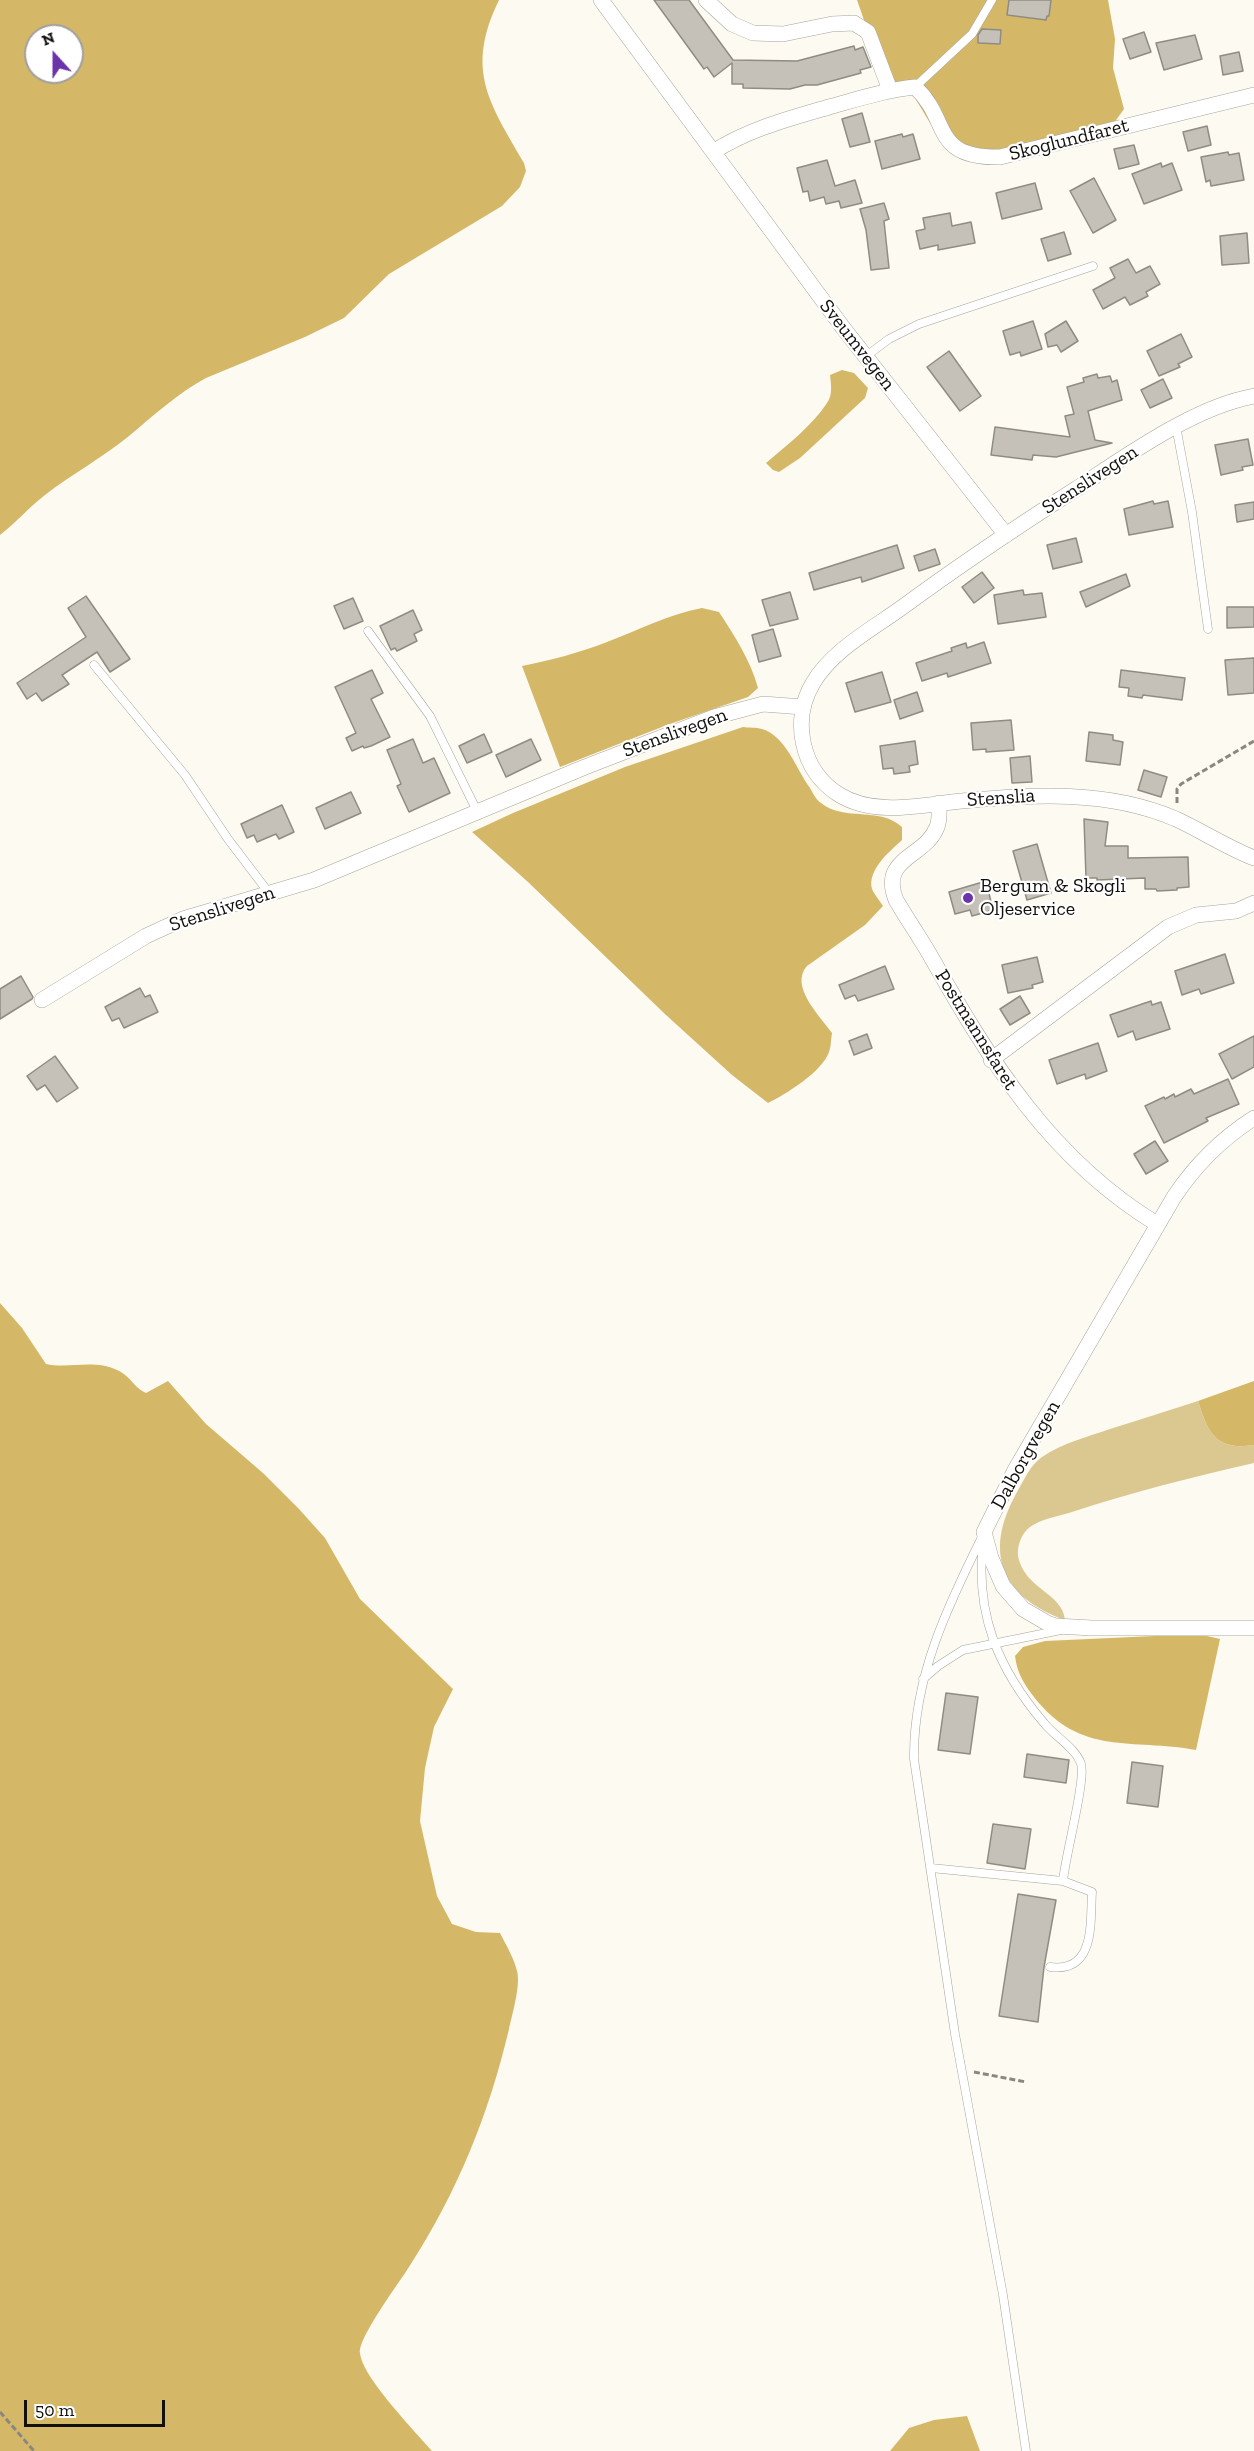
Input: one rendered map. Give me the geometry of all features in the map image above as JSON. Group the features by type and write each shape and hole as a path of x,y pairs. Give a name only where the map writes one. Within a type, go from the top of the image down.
{"street":[{"name":"Sveumvegen","path":"602,0 866,357 1006,535"},
{"path":"706,0 732,24 753,33 783,34 832,24 854,23 868,32 890,90"},
{"path":"713,152 756,129 890,90 915,87"},
{"name":"Skoglundfaret","path":"915,87 924,95 941,131 963,152 977,157 1000,157 1254,95"},
{"name":"Stenslivegen","path":"42,1000 164,927 205,911 335,872 477,811 714,717 764,704 803,707 814,682 837,656 962,564 1124,457 1176,426 1214,408 1254,396"},
{"name":"Stenslia","path":"803,707 802,739 816,774 838,794 858,803 880,807 1029,795 1076,795 1122,802 1177,820 1229,848 1254,858"},
{"name":"Postmannsfaret","path":"939,803 939,822 935,832 895,871 892,886 901,909 991,1060 1031,1113 1067,1152 1141,1214 1157,1224"},
{"path":"991,1060 1173,924 1196,915 1236,911 1254,903"},
{"name":"Dalborgvegen","path":"1254,1118 1204,1156 1157,1224 1015,1470 984,1532 996,1572 1012,1599 1034,1617 1056,1626 1071,1628 1254,1628"}],"lane":[{"path":"915,87 972,34 992,0"},
{"path":"866,357 889,339 919,324 1093,266"},
{"path":"1176,426 1193,522 1208,629"},
{"path":"368,631 430,716 477,811"},
{"path":"94,665 185,775 228,839 269,893"},
{"path":"984,1532 982,1602 1004,1667 1018,1690 1045,1724 1082,1765 1081,1782 1064,1861 1063,1881"},
{"path":"984,1532 943,1623 922,1680 915,1721 914,1759 955,2034 1003,2295 1026,2451"},
{"path":"922,1680 951,1656 975,1646 1071,1628"},
{"path":"931,1868 1063,1881 1092,1892 1090,1936 1082,1957 1067,1966 1050,1967"}],"path":[{"path":"1177,820 1177,794 1180,784 1254,741"},
{"path":"963,2069 1026,2082"},
{"path":"0,2412 34,2451"}],"shaded area":[{"path":"0,0 499,0 489,25 484,46 483,66 492,103 524,163 526,171 520,187 502,206 389,274 344,318 305,337 206,378 186,391 119,444 45,495 0,535"},
{"path":"857,0 1108,0 1115,39 1113,68 1124,109 1109,130 1001,161 939,138 912,93 888,89"},
{"path":"842,370 854,373 868,388 865,398 800,458 779,472 773,470 766,463 814,420 830,397 830,375"},
{"path":"702,608 719,612 747,658 758,688 748,697 667,725 560,767 522,666 586,650 666,618"},
{"path":"743,727 762,729 778,738 815,796 830,809 883,817 902,827 902,840 876,868 871,882 872,889 883,906 865,925 807,966 802,974 804,992 808,1001 832,1033 829,1052 812,1074 768,1103 732,1075 666,1015 528,882 472,832 625,767"},
{"path":"0,1303 22,1328 46,1364 108,1367 122,1373 146,1393 168,1381 206,1424 263,1473 299,1509 325,1538 360,1599 453,1689 434,1727 425,1768 420,1821 437,1896 452,1924 476,1932 500,1933 516,1966 517,1992 492,2092 456,2182 426,2239 365,2335 360,2353 363,2363 379,2389 432,2451 0,2451"},
{"path":"1254,1381 1254,1445 1241,1446 1222,1442 1210,1431 1198,1401"},
{"path":"1198,1401 1210,1431 1222,1442 1241,1446 1254,1445 1254,1463 1140,1491 1034,1524 1022,1537 1018,1556 1028,1576 1058,1603 1065,1620 1026,1599 1013,1586 1004,1571 1000,1554 1001,1536 1006,1516 1016,1494 1034,1464 1050,1452 1075,1441"},
{"path":"1198,1634 1220,1639 1196,1750 1108,1742 1070,1729 1052,1716 1027,1688 1017,1668 1015,1656 1023,1647 1045,1641"},
{"path":"967,2416 980,2451 890,2451 909,2428 934,2420"}],"building":[{"path":"654,0 689,0 733,60 797,61 854,46 855,50 863,47 871,67 860,70 861,73 817,85 790,89 743,88 743,84 732,84 732,63 714,77 707,67 704,69"},
{"path":"1009,0 1051,0 1049,16 1046,20 1007,15"},
{"path":"982,29 1001,30 1000,44 978,43 978,35"},
{"path":"1144,32 1151,52 1130,59 1123,39"},
{"path":"1195,35 1202,59 1164,70 1156,43"},
{"path":"1239,52 1243,71 1223,75 1220,56"},
{"path":"862,113 870,142 850,147 842,119"},
{"path":"1207,126 1211,145 1188,151 1183,132"},
{"path":"902,134 903,137 913,134 920,159 882,169 875,141"},
{"path":"1134,145 1139,164 1119,169 1114,149"},
{"path":"1228,152 1229,155 1239,153 1244,180 1211,186 1210,180 1206,182 1201,157"},
{"path":"827,160 835,186 855,180 862,203 841,208 839,201 826,204 824,197 810,201 808,191 803,192 797,168"},
{"path":"1161,163 1162,167 1172,163 1182,190 1144,204 1132,174"},
{"path":"1094,178 1116,220 1093,233 1070,191"},
{"path":"1035,183 1042,209 1002,219 996,193"},
{"path":"884,203 889,219 884,221 889,268 871,270 866,230 860,209"},
{"path":"950,213 952,226 971,222 975,243 938,250 938,245 920,249 916,231 925,229 923,218"},
{"path":"1064,232 1071,254 1048,261 1041,239"},
{"path":"1247,233 1249,263 1222,265 1220,236"},
{"path":"1128,259 1136,273 1150,266 1160,284 1146,292 1148,296 1130,305 1125,297 1103,309 1093,290 1115,278 1110,268"},
{"path":"1033,321 1042,349 1021,356 1020,352 1010,355 1003,331"},
{"path":"1066,321 1078,341 1061,352 1057,345 1048,347 1045,334"},
{"path":"1181,334 1192,357 1178,364 1180,367 1159,376 1147,351"},
{"path":"949,351 981,396 960,411 927,367"},
{"path":"1097,374 1098,378 1110,376 1112,382 1117,380 1122,400 1088,411 1095,440 1112,443 1056,457 1033,455 1032,460 991,455 995,427 1070,437 1065,416 1074,414 1067,387 1084,382 1083,378"},
{"path":"1163,379 1172,398 1150,408 1141,390"},
{"path":"1248,439 1253,465 1221,475 1215,445"},
{"path":"1153,501 1154,504 1168,501 1173,527 1129,535 1124,509"},
{"path":"1254,502 1254,519 1237,522 1235,505"},
{"path":"1076,538 1082,562 1053,569 1047,545"},
{"path":"897,545 904,568 862,582 861,577 814,590 809,573"},
{"path":"935,549 940,564 919,571 914,556"},
{"path":"982,572 994,588 974,603 962,587"},
{"path":"1126,574 1130,586 1086,607 1080,592"},
{"path":"1023,590 1024,595 1042,593 1046,617 998,624 994,595"},
{"path":"790,592 798,619 770,626 762,600"},
{"path":"86,596 130,659 110,672 97,652 62,675 69,684 42,701 36,693 27,699 17,683 86,637 68,608"},
{"path":"353,598 363,621 344,629 334,606"},
{"path":"1227,607 1254,607 1254,627 1227,628"},
{"path":"413,610 422,630 414,634 417,641 397,651 395,648 391,650 380,626"},
{"path":"773,629 781,656 759,662 752,635"},
{"path":"984,642 991,663 948,677 947,673 922,681 916,663 952,651 951,648 966,643 967,648"},
{"path":"1254,658 1254,693 1228,695 1225,660"},
{"path":"372,670 383,693 371,699 390,737 371,746 364,748 363,746 352,751 346,738 356,733 335,687"},
{"path":"1121,670 1185,678 1182,700 1143,695 1142,698 1128,696 1129,688 1119,687"},
{"path":"882,672 891,702 855,712 846,683"},
{"path":"917,692 923,711 900,719 894,700"},
{"path":"1011,720 1014,750 986,752 986,749 973,750 971,723"},
{"path":"1089,732 1113,735 1113,740 1123,742 1120,765 1086,761"},
{"path":"484,734 492,752 467,763 459,746"},
{"path":"413,739 423,763 434,758 450,793 409,812 397,786 401,784 387,750"},
{"path":"531,739 541,760 506,777 496,755"},
{"path":"915,741 918,764 909,766 910,772 894,774 893,768 883,769 880,746"},
{"path":"1030,756 1032,782 1012,783 1010,758"},
{"path":"1144,770 1167,777 1161,797 1138,790"},
{"path":"351,792 361,813 325,829 316,808"},
{"path":"282,805 294,832 279,839 276,834 257,842 254,835 247,838 241,824"},
{"path":"1084,819 1108,822 1105,846 1128,846 1128,858 1188,857 1189,887 1157,891 1156,889 1145,889 1145,878 1097,880 1097,878 1086,878"},
{"path":"1037,844 1051,893 1027,900 1013,851"},
{"path":"986,881 993,910 972,916 970,910 955,914 949,892"},
{"path":"1225,954 1234,983 1201,994 1199,989 1182,995 1175,971"},
{"path":"1037,957 1043,982 1032,985 1033,988 1008,993 1002,965"},
{"path":"885,966 894,989 858,1001 855,995 845,999 839,985"},
{"path":"21,976 33,997 0,1019 0,989"},
{"path":"140,988 145,997 150,995 158,1012 124,1028 119,1018 112,1021 105,1007"},
{"path":"1020,996 1030,1013 1010,1025 1000,1009"},
{"path":"1151,1001 1152,1005 1161,1002 1170,1029 1136,1040 1133,1031 1118,1037 1110,1015"},
{"path":"867,1034 872,1048 854,1055 849,1041"},
{"path":"1254,1036 1254,1067 1232,1079 1219,1054"},
{"path":"1098,1043 1107,1071 1086,1079 1085,1074 1057,1084 1049,1060"},
{"path":"55,1056 78,1088 57,1102 45,1085 37,1090 27,1076"},
{"path":"1228,1079 1239,1104 1206,1118 1208,1121 1164,1143 1145,1106 1174,1094 1175,1097 1191,1089 1194,1094"},
{"path":"1155,1141 1168,1161 1146,1174 1134,1154"},
{"path":"946,1693 978,1697 970,1754 938,1750"},
{"path":"1027,1754 1069,1760 1066,1783 1024,1777"},
{"path":"1132,1762 1163,1766 1158,1807 1127,1803"},
{"path":"993,1824 1031,1829 1025,1869 987,1863"},
{"path":"1018,1894 1056,1900 1044,1967 1038,2022 999,2016"}],"place":[{"name":"Bergum & Skogli Oljeservice","path":"968,898"}]}
